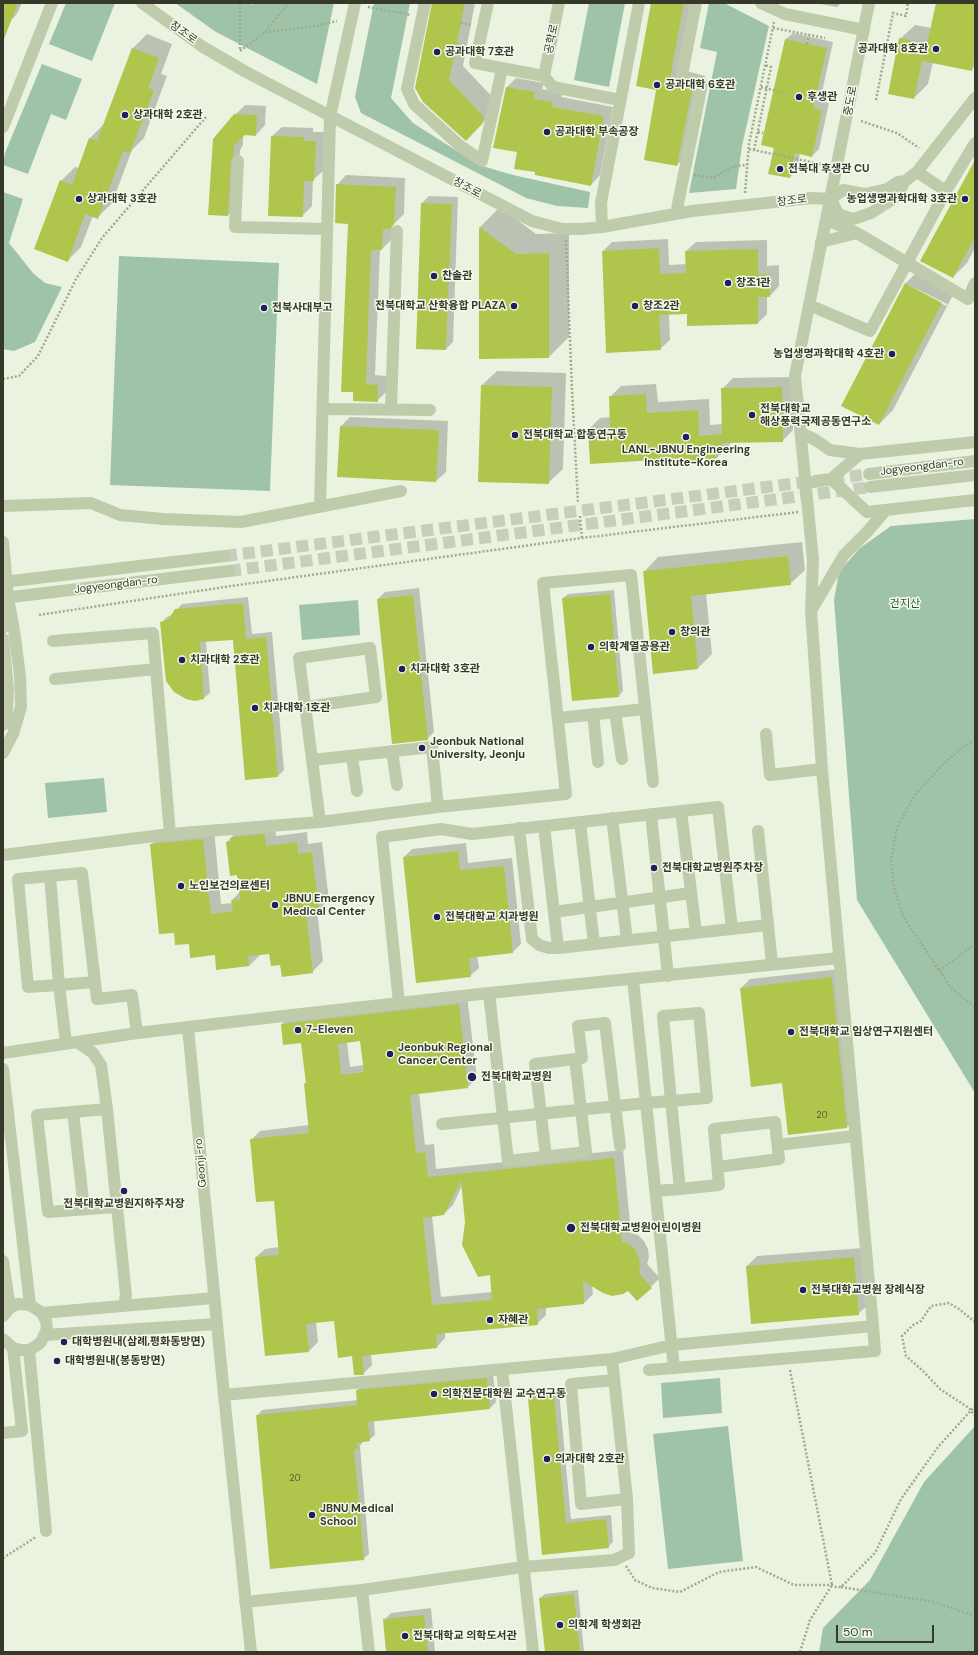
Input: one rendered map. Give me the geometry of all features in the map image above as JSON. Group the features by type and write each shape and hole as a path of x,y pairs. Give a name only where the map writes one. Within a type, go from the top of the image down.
{"street":[{"path":"3,127 52,3"},
{"name":"창조로","path":"142,3 203,47 246,72 532,221 562,229 582,230 676,214 812,198 831,199"},
{"path":"320,508 330,117 355,3"},
{"path":"424,3 407,89 414,104 459,146 482,161 502,68"},
{"path":"488,3 475,63 544,76 553,86 620,100"},
{"name":"공학로","path":"544,76 559,3"},
{"path":"602,227 600,203 639,3"},
{"path":"676,214 702,84 681,80 696,3"},
{"path":"762,3 785,14 864,30"},
{"name":"중도로","path":"788,1358 876,1351 822,769 811,610 813,560 795,376 869,3"},
{"path":"905,181 898,182 887,189 865,194 843,190 831,199 838,214 854,219 872,213 896,197 905,181 917,172 975,98"},
{"path":"809,305 870,332 946,191 975,143"},
{"path":"238,161 235,226 327,229"},
{"path":"917,172 946,191"},
{"path":"856,233 862,216"},
{"path":"826,220 856,233 968,299 975,283"},
{"path":"391,409 397,231"},
{"path":"822,242 856,233"},
{"path":"323,409 430,410"},
{"path":"801,433 814,439 830,450 860,454 975,442"},
{"path":"806,483 831,479 860,454"},
{"name":"Jogyeongdan-ro","path":"869,474 975,461"},
{"name":"Jogyeongdan-ro","path":"870,487 975,475"},
{"path":"831,479 867,512 975,500"},
{"path":"3,506 91,503 120,515 163,519 241,522 320,508 401,491"},
{"path":"811,610 844,555 885,511"},
{"path":"3,542 6,598 3,628"},
{"name":"Jogyeongdan-ro","path":"5,582 225,556"},
{"name":"Jogyeongdan-ro","path":"6,598 230,571"},
{"path":"3,855 170,834 320,822 438,807 566,794 559,718 543,583 631,575 653,782"},
{"path":"3,753 13,734 21,708 20,676 14,630 6,598"},
{"path":"53,642 153,633 170,834"},
{"path":"3,639 8,689 7,713 3,725"},
{"path":"306,707 376,697 370,648 299,658 320,822"},
{"path":"55,679 156,669"},
{"path":"559,718 645,709"},
{"path":"615,712 622,759"},
{"path":"593,714 598,762"},
{"path":"766,734 770,775 822,769"},
{"path":"312,760 432,747 438,807"},
{"path":"392,751 397,785"},
{"path":"352,756 356,791"},
{"path":"399,1003 382,837 441,829 472,834 718,806 732,929"},
{"path":"681,811 696,932"},
{"path":"651,814 668,976"},
{"path":"612,818 627,940"},
{"path":"580,822 594,944"},
{"path":"544,826 558,948"},
{"path":"519,828 532,939 539,945 549,948 558,948 768,925"},
{"path":"758,830 772,964"},
{"path":"95,982 28,987 18,879 82,873 95,982 97,999 132,995 137,1034"},
{"path":"50,876 59,985 71,1043"},
{"path":"554,912 691,893"},
{"path":"3,1053 137,1034 399,1003 839,958"},
{"path":"633,979 674,1368"},
{"path":"489,993 508,1161 586,1152 575,1059"},
{"path":"442,1124 615,1106 646,1103 672,1101 707,1098 699,1013 663,1016 672,1101 680,1189"},
{"path":"546,1157 535,1064 582,1058 578,1026 605,1023 620,1146"},
{"name":"Geonji-ro","path":"188,1028 216,1324 251,1652"},
{"path":"71,1043 92,1053 101,1065 107,1109 126,1295 124,1306"},
{"path":"3,1069 30,1305"},
{"path":"107,1109 36,1115 48,1212 117,1207"},
{"path":"73,1112 84,1209"},
{"path":"656,1191 720,1185 718,1167 714,1129 775,1122 779,1159 718,1167"},
{"path":"778,1145 855,1136"},
{"path":"3,1261 6,1312 22,1303 30,1305 42,1313 46,1321 45,1335 36,1346 29,1350 13,1348 3,1339"},
{"path":"42,1313 214,1298"},
{"path":"45,1335 216,1324"},
{"path":"224,1395 612,1359 672,1345 873,1326"},
{"path":"13,1348 22,1431"},
{"path":"29,1350 46,1531"},
{"path":"649,1370 788,1358"},
{"path":"245,1602 362,1590 523,1567 614,1560 629,1553 627,1499 612,1359"},
{"path":"502,1370 533,1652"},
{"path":"614,1380 571,1384 581,1504 627,1499"},
{"path":"3,1433 37,1430"},
{"path":"362,1590 369,1652"}],"path":[{"path":"240,3 240,51 266,32 288,3"},
{"path":"876,100 893,13 906,16 908,3"},
{"path":"368,7 410,15"},
{"path":"266,32 315,26 336,21"},
{"path":"745,206 749,149 774,22"},
{"path":"773,28 825,38"},
{"path":"807,44 809,35"},
{"path":"754,150 771,67 765,65"},
{"path":"761,87 785,93"},
{"path":"3,379 19,376 38,356 76,279 102,238 206,116"},
{"path":"861,121 898,133 919,148"},
{"path":"758,132 763,133"},
{"path":"749,149 826,165"},
{"path":"684,174 713,178 734,166 747,165"},
{"path":"566,238 578,503"},
{"path":"39,615 238,585 582,538 798,512"},
{"path":"580,516 582,538"},
{"path":"975,740 942,765 915,795 897,828 891,861 894,888 903,916 951,988 975,1007"},
{"path":"939,971 975,944"},
{"path":"975,1322 959,1309 949,1304 931,1306 921,1321 913,1325 902,1336 906,1356 940,1389 971,1410 975,1416"},
{"path":"788,1358 832,1585 810,1620 800,1652"},
{"path":"841,1587 874,1553 901,1499 938,1447 975,1406"},
{"path":"3,1558 46,1531"},
{"path":"614,1560 626,1565 636,1580 652,1588 680,1592 719,1572 756,1567 794,1586 832,1585 836,1588 841,1587 934,1602 975,1616"}],"green space":[{"path":"66,3 115,3 92,61 49,44"},
{"path":"175,3 249,3 252,5 253,3 334,3 317,84 216,32"},
{"path":"374,3 410,3 391,98 413,123 479,165 513,175 590,192 588,208 557,206 526,198 361,113 355,97"},
{"path":"589,3 625,3 609,87 574,80"},
{"path":"709,3 724,3 769,26 742,146 736,189 689,193 717,52 700,48"},
{"path":"42,64 82,79 66,120 51,114 28,174 3,165 5,153"},
{"path":"3,192 23,199 9,243 33,273 45,283 62,287 35,342 14,351 3,349"},
{"path":"119,256 279,263 270,491 110,485"},
{"name":"건지산","path":"975,519 975,1093 857,900 834,600 839,572 860,548 891,526"},
{"path":"358,600 360,635 302,640 299,605"},
{"path":"104,778 107,812 48,818 45,783"},
{"path":"720,1378 722,1413 663,1418 661,1383"},
{"path":"728,1426 743,1561 668,1569 653,1434"},
{"path":"975,1426 975,1652 819,1652 823,1628 870,1580 924,1482"}],"building":[{"path":"3,3 18,3 4,39 3,39"},
{"name":"공과대학 7호관","path":"432,3 465,3 449,80 484,117 482,124 466,141 423,102 415,88"},
{"name":"공과대학 6호관","path":"651,3 684,3 669,84 692,90 677,166 644,160 656,90 636,86"},
{"name":"공과대학 8호관","path":"936,3 975,3 975,54 972,71 922,61 914,99 888,94 899,38 927,44"},
{"name":"후생관","path":"785,39 827,48 813,108 822,110 812,157 795,153 790,178 768,174 774,148 761,145"},
{"path":"132,48 159,58 148,88 154,90 130,153 123,151 98,219 85,214 68,262 34,249 60,180 72,185 89,138 97,141"},
{"name":"공과대학 부속공장","path":"506,87 535,92 534,99 553,102 552,107 604,116 591,186 535,175 535,172 514,169 517,152 493,148"},
{"path":"234,114 257,115 256,136 245,135 234,146 234,155 231,161 228,216 208,215 213,139"},
{"path":"271,136 304,137 304,141 316,141 314,181 304,181 303,217 268,216"},
{"name":"농업생명과학대학 3호관","path":"975,160 975,237 953,278 920,261"},
{"path":"336,184 396,187 394,224 390,229 383,229 382,250 371,250 366,384 378,385 378,402 353,401 353,392 341,392 348,224 335,223"},
{"name":"찬솔관","path":"421,203 452,204 446,350 416,349"},
{"name":"전북대학교 산학융합 PLAZA","path":"479,227 516,254 549,253 549,358 479,359"},
{"path":"659,248 660,274 686,273 685,251 758,249 758,275 770,274 770,297 758,297 758,324 687,326 687,314 659,315 661,350 606,353 602,251"},
{"name":"농업생명과학대학 4호관","path":"905,283 942,303 879,425 841,406"},
{"name":"전북대학교 합동연구동","path":"481,385 552,387 549,484 478,482"},
{"path":"782,387 783,442 722,443 721,455 715,455 716,461 664,464 655,460 590,464 588,429 610,427 609,396 646,394 647,413 698,410 699,436 722,434 721,388"},
{"path":"340,426 439,430 436,482 337,477"},
{"name":"창의관","path":"788,556 791,585 691,596 698,669 653,674 643,571"},
{"name":"의학계열공용관","path":"610,594 619,697 572,701 562,598"},
{"name":"치과대학 3호관","path":"413,595 428,740 392,744 377,599"},
{"path":"243,603 246,639 266,637 278,777 245,780 233,640 200,642 204,699 195,701 186,699 174,692 166,681 160,622 168,620 175,609"},
{"path":"265,834 266,846 297,842 298,854 312,852 319,911 306,913 313,973 282,977 280,965 271,966 269,954 248,956 249,966 216,970 215,955 190,958 189,944 175,945 174,933 159,934 150,844 203,839 211,914 233,911 231,900 240,899 237,875 230,876 226,842 231,841 231,837"},
{"name":"전북대학교 치과병원","path":"458,851 460,870 504,866 513,953 469,958 471,977 416,983 403,857"},
{"name":"전북대학교 임상연구지원센터","path":"832,977 847,1128 788,1135 782,1083 751,1087 740,988"},
{"path":"459,1004 468,1088 410,1095 416,1153 425,1152 428,1177 614,1158 622,1242 629,1244 635,1250 639,1258 639,1273 652,1288 637,1301 628,1291 623,1294 612,1296 603,1293 583,1281 584,1304 537,1309 538,1325 436,1334 437,1348 362,1356 364,1375 354,1375 352,1356 338,1358 334,1321 306,1324 309,1352 265,1356 255,1257 279,1255 274,1201 256,1202 250,1139 309,1133 304,1083 306,1084 301,1043 283,1045 281,1024","holes":["360,1041 364,1072 341,1075 338,1044","461,1181 465,1222 462,1245 478,1277 490,1275 492,1300 432,1305 423,1218 444,1215"]},
{"name":"전북대학교병원 장례식장","path":"854,1257 859,1315 751,1324 746,1266"},
{"name":"JBNU Medical School","path":"487,1378 490,1409 368,1422 370,1441 357,1443 358,1449 354,1449 364,1560 270,1569 256,1415 357,1405 356,1390"},
{"name":"의과대학 2호관","path":"554,1396 566,1523 606,1519 609,1548 542,1555 528,1398"},
{"name":"의학계 학생회관","path":"574,1594 580,1652 545,1652 539,1598"},
{"name":"전북대학교 의학도서관","path":"424,1615 428,1652 386,1652 383,1619"}],"tunnel":[{"path":"225,556 869,474"},
{"path":"229,571 870,487"}],"place":[{"name":"공과대학 8호관","path":"936,49"},
{"name":"공과대학 7호관","path":"437,52"},
{"name":"공과대학 6호관","path":"657,85"},
{"name":"후생관","path":"799,97"},
{"name":"상과대학 2호관","path":"125,115"},
{"name":"공과대학 부속공장","path":"547,132"},
{"name":"전북대 후생관 CU","path":"780,169"},
{"name":"상과대학 3호관","path":"79,199"},
{"name":"농업생명과학대학 3호관","path":"965,199"},
{"name":"찬솔관","path":"434,276"},
{"name":"창조1관","path":"728,283"},
{"name":"전북대학교 산학융합 PLAZA","path":"514,306"},
{"name":"창조2관","path":"635,306"},
{"name":"전북사대부고","path":"264,308"},
{"name":"농업생명과학대학 4호관","path":"892,354"},
{"name":"전북대학교 해상풍력국제공동연구소","path":"752,415"},
{"name":"전북대학교 합동연구동","path":"515,435"},
{"name":"LANL-JBNU Engineering Institute-Korea","path":"686,437"},
{"name":"창의관","path":"672,632"},
{"name":"의학계열공용관","path":"591,647"},
{"name":"치과대학 2호관","path":"182,660"},
{"name":"치과대학 3호관","path":"402,669"},
{"name":"치과대학 1호관","path":"255,708"},
{"name":"Jeonbuk National University, Jeonju","path":"422,748"},
{"name":"전북대학교병원주차장","path":"654,868"},
{"name":"노인보건의료센터","path":"181,886"},
{"name":"JBNU Emergency Medical Center","path":"275,905"},
{"name":"전북대학교 치과병원","path":"437,917"},
{"name":"7-Eleven","path":"298,1030"},
{"name":"전북대학교 임상연구지원센터","path":"791,1032"},
{"name":"Jeonbuk Regional Cancer Center","path":"390,1054"},
{"name":"전북대학교병원","path":"472,1077"},
{"name":"전북대학교병원지하주차장","path":"124,1191"},
{"name":"전북대학교병원어린이병원","path":"571,1228"},
{"name":"전북대학교병원 장례식장","path":"803,1290"},
{"name":"자혜관","path":"490,1320"},
{"name":"대학병원내(삼례,평화동방면)","path":"64,1342"},
{"name":"대학병원내(봉동방면)","path":"57,1361"},
{"name":"의학전문대학원 교수연구동","path":"434,1394"},
{"name":"의과대학 2호관","path":"547,1459"},
{"name":"JBNU Medical School","path":"312,1515"},
{"name":"의학계 학생회관","path":"560,1625"},
{"name":"전북대학교 의학도서관","path":"405,1636"}]}
